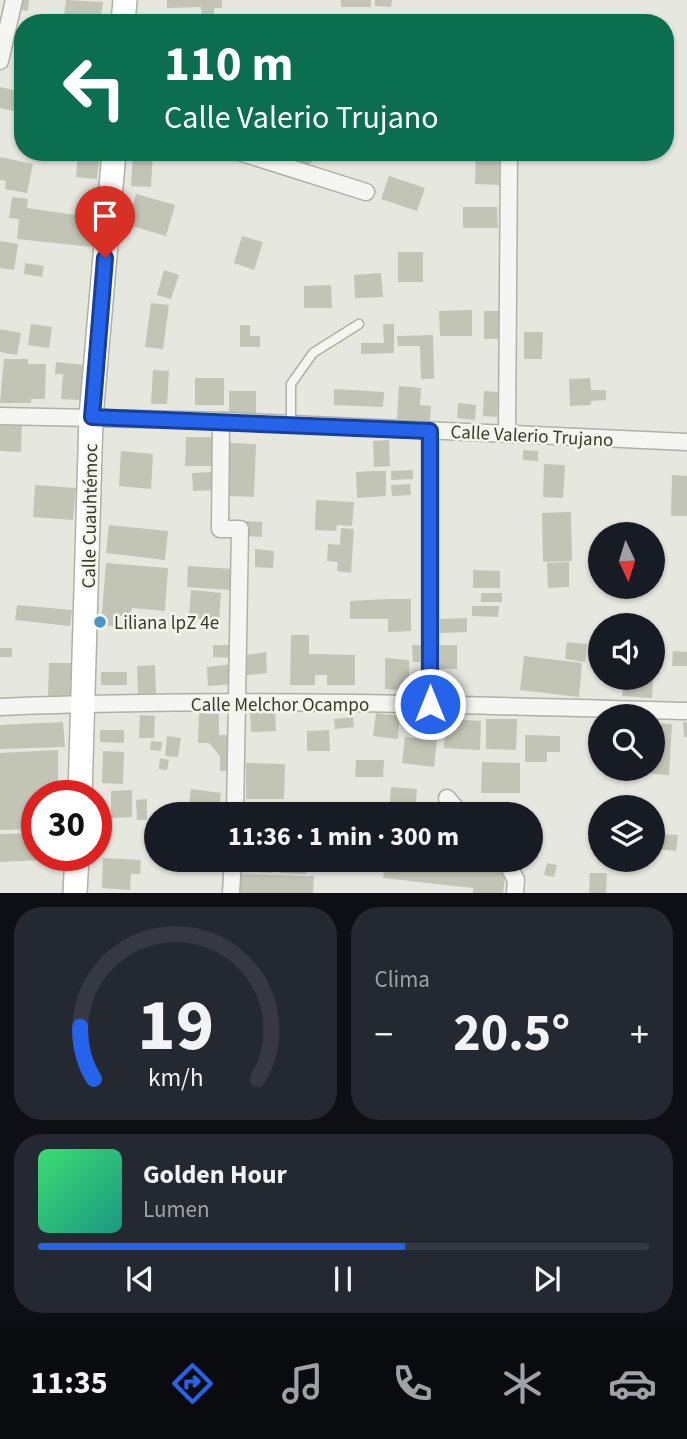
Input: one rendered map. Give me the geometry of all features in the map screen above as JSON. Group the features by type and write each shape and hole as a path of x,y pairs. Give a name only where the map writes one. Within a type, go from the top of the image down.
{"street":[{"path":"0,61 14,0"},
{"name":"Calle Cuauhtémoc","path":"81,780 92,417 113,161"},
{"path":"268,161 366,192"},
{"path":"507,434 509,161"},
{"name":"Calle Valerio Trujano","path":"0,416 221,421 687,442"},
{"path":"221,421 220,529 240,529 240,704 236,802"},
{"path":"430,431 430,704"},
{"name":"Calle Melchor Ocampo","path":"0,707 85,703 430,704 687,710"},
{"path":"447,798 450,802"},
{"path":"75,893 76,871"},
{"path":"231,893 232,872"},
{"path":"512,872 516,880 514,893"}],"lane":[{"path":"291,424 291,384 313,353 359,324"}],"building":[{"path":"17,0 29,0 28,11 16,9"},
{"path":"66,0 103,2 101,14 64,14"},
{"path":"167,0 222,0 222,8 214,8 214,14 201,14 201,7 167,8"},
{"path":"341,0 371,0 371,7 341,7"},
{"path":"375,0 392,0 391,7 375,6"},
{"path":"0,87 14,90 14,111 0,108"},
{"path":"0,157 33,164 27,193 5,189 6,181 0,180"},
{"path":"77,161 99,161 97,179 76,177"},
{"path":"132,161 152,161 151,187 131,186"},
{"path":"299,161 313,161 305,168"},
{"path":"476,161 500,161 499,185 475,184"},
{"path":"389,176 425,188 417,211 381,199"},
{"path":"136,194 175,205 166,236 128,225"},
{"path":"12,197 28,199 27,208 76,215 78,221 96,224 92,247 17,239 19,219 9,218"},
{"path":"463,207 497,207 498,228 463,228"},
{"path":"242,236 263,242 254,270 234,263"},
{"path":"0,241 18,244 14,270 0,268"},
{"path":"398,252 423,252 423,282 398,282"},
{"path":"25,263 44,266 42,277 24,274"},
{"path":"164,270 179,275 171,299 157,295"},
{"path":"381,273 383,297 355,298 354,275"},
{"path":"331,285 332,308 304,308 304,286"},
{"path":"151,303 169,305 163,349 145,347"},
{"path":"472,310 472,336 440,336 439,311"},
{"path":"484,311 502,311 502,339 484,339"},
{"path":"31,324 52,327 49,348 28,345"},
{"path":"383,324 394,324 394,353 361,354 361,343 384,343"},
{"path":"240,325 250,325 250,336 260,336 260,347 240,347"},
{"path":"0,329 21,333 17,355 0,352"},
{"path":"524,332 543,332 542,359 524,359"},
{"path":"433,335 434,379 421,379 420,346 398,346 397,336"},
{"path":"4,359 28,359 28,364 46,364 45,399 31,399 31,403 0,403"},
{"path":"56,362 84,365 83,400 61,399 63,374 55,374"},
{"path":"153,370 169,371 167,404 151,404"},
{"path":"195,378 224,378 224,405 195,405"},
{"path":"590,378 591,390 606,390 606,400 591,401 591,405 570,406 569,379"},
{"path":"399,386 421,388 420,405 431,406 430,421 397,419"},
{"path":"334,389 384,392 383,407 334,405"},
{"path":"229,391 256,391 256,415 229,415"},
{"path":"484,391 498,392 497,417 483,416"},
{"path":"458,403 476,405 475,420 457,418"},
{"path":"0,424 22,424 21,452 0,451"},
{"path":"186,437 214,437 213,466 185,466"},
{"path":"389,440 390,466 374,467 373,441"},
{"path":"230,443 256,444 254,497 228,496"},
{"path":"523,450 538,451 538,461 523,460"},
{"path":"121,451 153,454 151,489 119,486"},
{"path":"544,464 565,465 563,498 543,497"},
{"path":"413,470 413,479 391,480 391,471"},
{"path":"386,471 386,496 357,498 356,472"},
{"path":"215,472 216,490 193,491 192,473"},
{"path":"672,475 687,476 687,516 671,516"},
{"path":"410,484 411,495 392,496 391,485"},
{"path":"35,485 76,488 73,520 33,517"},
{"path":"316,500 354,502 352,526 337,525 336,531 315,530"},
{"path":"571,512 572,561 543,562 542,513"},
{"path":"245,521 262,522 262,537 245,536"},
{"path":"109,525 168,531 165,560 106,553"},
{"path":"341,528 354,529 351,573 337,571 338,562 327,561 328,544 340,545"},
{"path":"255,549 274,551 273,568 255,567"},
{"path":"569,562 569,587 548,588 547,563"},
{"path":"106,563 168,568 165,611 132,608 130,614 120,616 119,627 101,625"},
{"path":"188,566 233,569 231,590 187,587"},
{"path":"473,570 500,571 500,588 473,588"},
{"path":"191,590 221,593 219,622 189,617"},
{"path":"481,593 502,593 502,602 481,602"},
{"path":"411,599 411,631 388,632 388,619 350,619 350,601"},
{"path":"17,605 72,610 70,626 15,620"},
{"path":"472,606 499,606 498,617 472,616"},
{"path":"467,618 467,632 440,633 439,619"},
{"path":"291,635 309,635 309,654 355,655 355,685 327,685 327,675 315,675 315,685 290,685"},
{"path":"567,642 587,644 585,662 565,659"},
{"path":"213,645 234,645 234,658 213,657"},
{"path":"412,645 424,645 425,662 413,662"},
{"path":"437,645 457,645 457,669 437,669"},
{"path":"0,648 12,648 12,657 0,657"},
{"path":"673,651 687,652 687,666 672,666"},
{"path":"266,652 267,673 240,676 241,656"},
{"path":"524,656 582,663 579,697 520,690"},
{"path":"385,658 409,660 409,691 385,689"},
{"path":"49,663 74,663 74,696 48,696"},
{"path":"233,664 234,684 208,686 207,667"},
{"path":"155,665 156,693 138,694 137,666"},
{"path":"101,672 127,672 127,685 101,685"},
{"path":"623,690 652,690 652,698 622,696"},
{"path":"275,711 276,731 251,732 250,712"},
{"path":"199,713 219,714 219,735 233,735 232,771 220,771 220,756 209,743 198,743"},
{"path":"376,713 400,716 398,739 373,736"},
{"path":"140,715 155,716 154,738 139,738"},
{"path":"353,717 354,727 335,729 334,719"},
{"path":"445,719 481,721 480,750 444,748"},
{"path":"486,719 517,719 516,750 486,749"},
{"path":"63,722 65,747 0,749 0,725"},
{"path":"683,722 687,722 687,737 684,737"},
{"path":"665,724 672,724 669,775 665,775"},
{"path":"100,730 124,730 124,743 100,742"},
{"path":"329,730 330,751 307,751 307,731"},
{"path":"525,735 560,736 560,752 547,752 547,762 525,762"},
{"path":"167,736 181,738 178,757 165,756"},
{"path":"405,737 437,740 434,767 402,763"},
{"path":"151,741 162,742 161,751 150,750"},
{"path":"58,750 58,780 21,780 21,829 0,830 0,753"},
{"path":"103,751 124,752 123,784 102,780"},
{"path":"160,758 169,760 167,770 159,769"},
{"path":"356,760 384,760 383,777 355,777"},
{"path":"482,762 520,763 520,793 481,793"},
{"path":"246,763 285,764 284,799 246,799"},
{"path":"391,787 417,789 416,802 390,802"},
{"path":"191,789 221,793 220,802 189,802"},
{"path":"132,790 132,817 112,818 112,791"},
{"path":"147,799 147,802 144,802 144,820 137,820 136,800"},
{"path":"21,833 21,861 0,862 0,834"},
{"path":"665,834 678,835 676,851 665,850"},
{"path":"112,858 141,860 140,874 131,874 130,890 102,888 103,871 112,871"},
{"path":"547,863 557,865 554,877 544,875"},
{"path":"306,872 306,874 280,873"},
{"path":"384,872 506,872 503,893 473,893 473,888 383,878"},
{"path":"590,873 607,873 606,893 589,893"},
{"path":"237,874 314,876 313,893 237,893"}],"place":[{"name":"Liliana lpZ 4e","path":"100,622"}],"route":[{"path":"105,258 92,417 430,431 430,704"}]}
